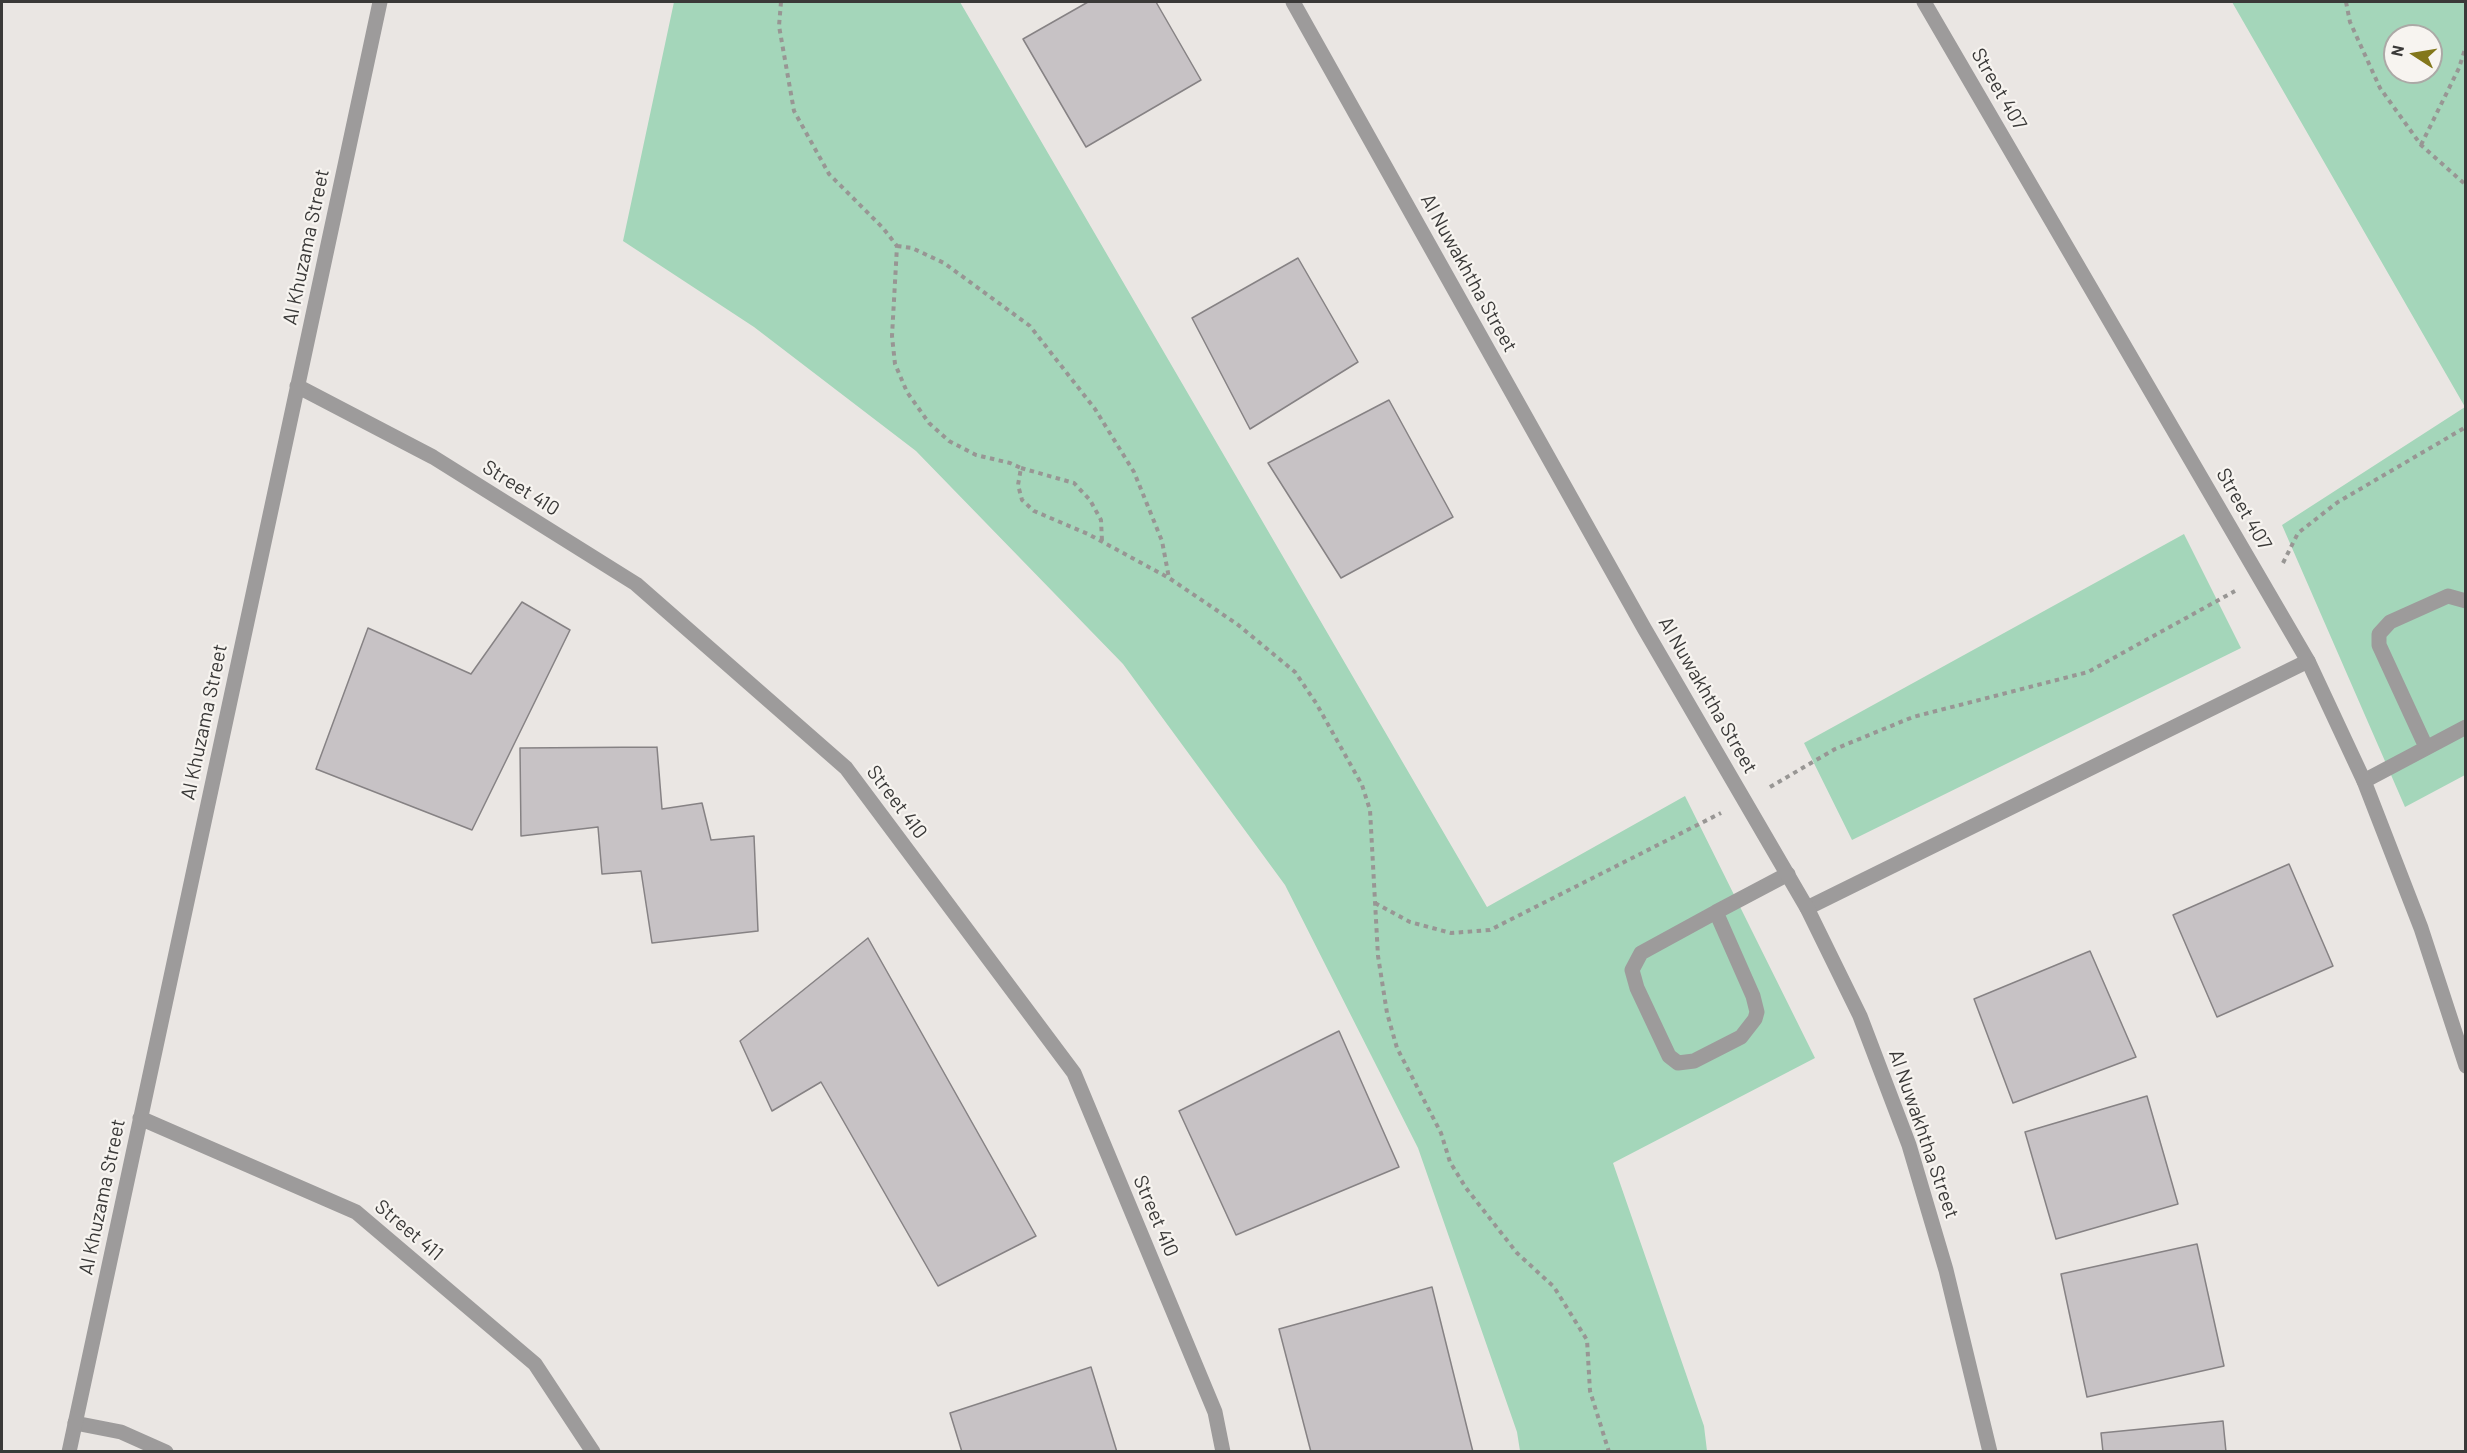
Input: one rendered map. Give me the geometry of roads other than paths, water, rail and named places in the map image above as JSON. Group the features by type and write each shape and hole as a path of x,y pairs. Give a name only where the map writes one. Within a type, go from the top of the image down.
{"street":[{"name":"Al Khuzama Street","path":"69,1452 380,2"},
{"name":"Al Nuwakhtha Street","path":"1293,2 1644,628 1788,874 1860,1016 1909,1145 1949,1281 1990,1452"},
{"name":"Street 407","path":"1924,2 2308,661 2364,781 2421,928 2466,1066"},
{"name":"Street 410","path":"297,386 433,457 636,584 846,768 1074,1073 1215,1412 1223,1452"},
{"path":"2426,747 2379,645 2379,634 2390,622 2448,596 2466,601"},
{"path":"1807,908 2308,661"},
{"path":"2364,781 2466,727"},
{"path":"1716,912 1753,996 1757,1012 1755,1019 1741,1037 1694,1061 1678,1063 1669,1056 1637,988 1632,970 1641,953 1716,912 1788,874"},
{"name":"Street 411","path":"140,1118 356,1212 535,1364 592,1452"},
{"path":"75,1423 121,1432 166,1452"}]}
